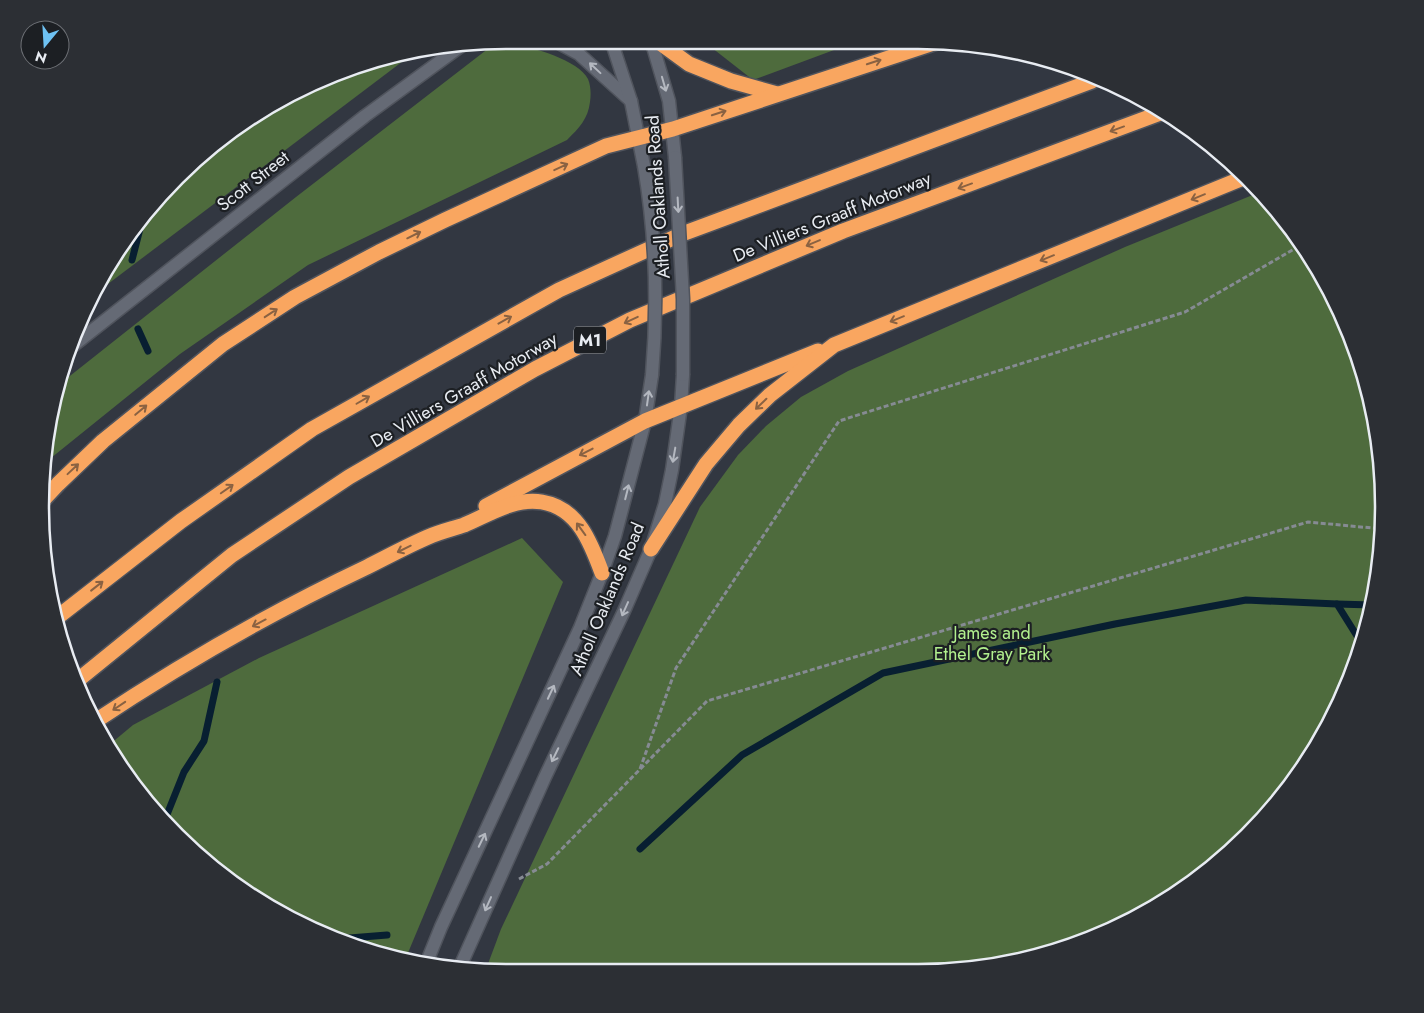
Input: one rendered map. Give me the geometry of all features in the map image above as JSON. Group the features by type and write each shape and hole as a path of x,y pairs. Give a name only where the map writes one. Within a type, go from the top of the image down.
{"highway":[{"path":"668,49 688,64 731,81 777,94"},
{"path":"49,493 103,441 223,344 295,297 378,252 606,146 673,129 915,49"},
{"path":"62,613 181,521 312,429 559,290 682,234 1089,82"},
{"name":"De Villiers Graaff Motorway","path":"82,677 232,555 349,478 534,369 630,320 843,231 1154,115"},
{"path":"101,718 152,684 223,642 324,587 429,537 645,422 1238,180"},
{"path":"651,549 706,464 739,425 770,395 834,345"},
{"path":"429,537 463,525 506,506 528,501 542,502 567,512 581,528 590,542 602,573"}],"street":[{"path":"570,49 579,54 631,101"},
{"name":"Atholl Oaklands Road","path":"429,957 580,628 615,536 645,422 652,375 656,271 650,202 644,166 631,101 614,49"},
{"name":"Atholl Oaklands Road","path":"463,962 544,777 624,611 651,549 666,496 681,406 683,299 673,129 669,101 654,49"},
{"name":"Scott Street","path":"81,339 357,122 452,52"}],"path":[{"path":"640,770 676,668 839,421 1185,312 1295,248"},
{"path":"493,893 547,864 707,701 1308,522 1374,528"}],"green space":[{"path":"533,49 547,53 572,64 582,71 588,79 591,93 587,113 579,127 567,140 308,265 180,354 52,457 58,417 67,378 296,197 487,50"},
{"path":"713,49 837,49 753,80"},
{"path":"403,61 106,285 126,252 162,205 205,162 228,143 252,126 304,96 359,73"},
{"name":"James and Ethel Gray Park","path":"1253,195 1281,228 1314,278 1340,331 1360,388 1371,447 1375,506 1371,566 1360,625 1351,654 1328,709 1298,761 1262,808 1219,851 1196,870 1146,903 1120,917 1065,940 1007,955 977,960 918,964 488,963 501,929 700,507 738,455 766,426 801,397 848,371 1125,247"},
{"path":"522,538 563,582 408,953 359,940 304,917 252,887 228,870 205,851 162,808 143,785 114,741 133,725 259,658"}],"waterway":[{"path":"132,260 139,234"},
{"path":"138,329 148,351"},
{"path":"640,849 742,755 883,673 1115,624 1246,600 1337,604 1357,636"},
{"path":"1337,604 1364,605"},
{"path":"167,814 184,772 204,741 217,682"},
{"path":"353,938 387,935"}]}
